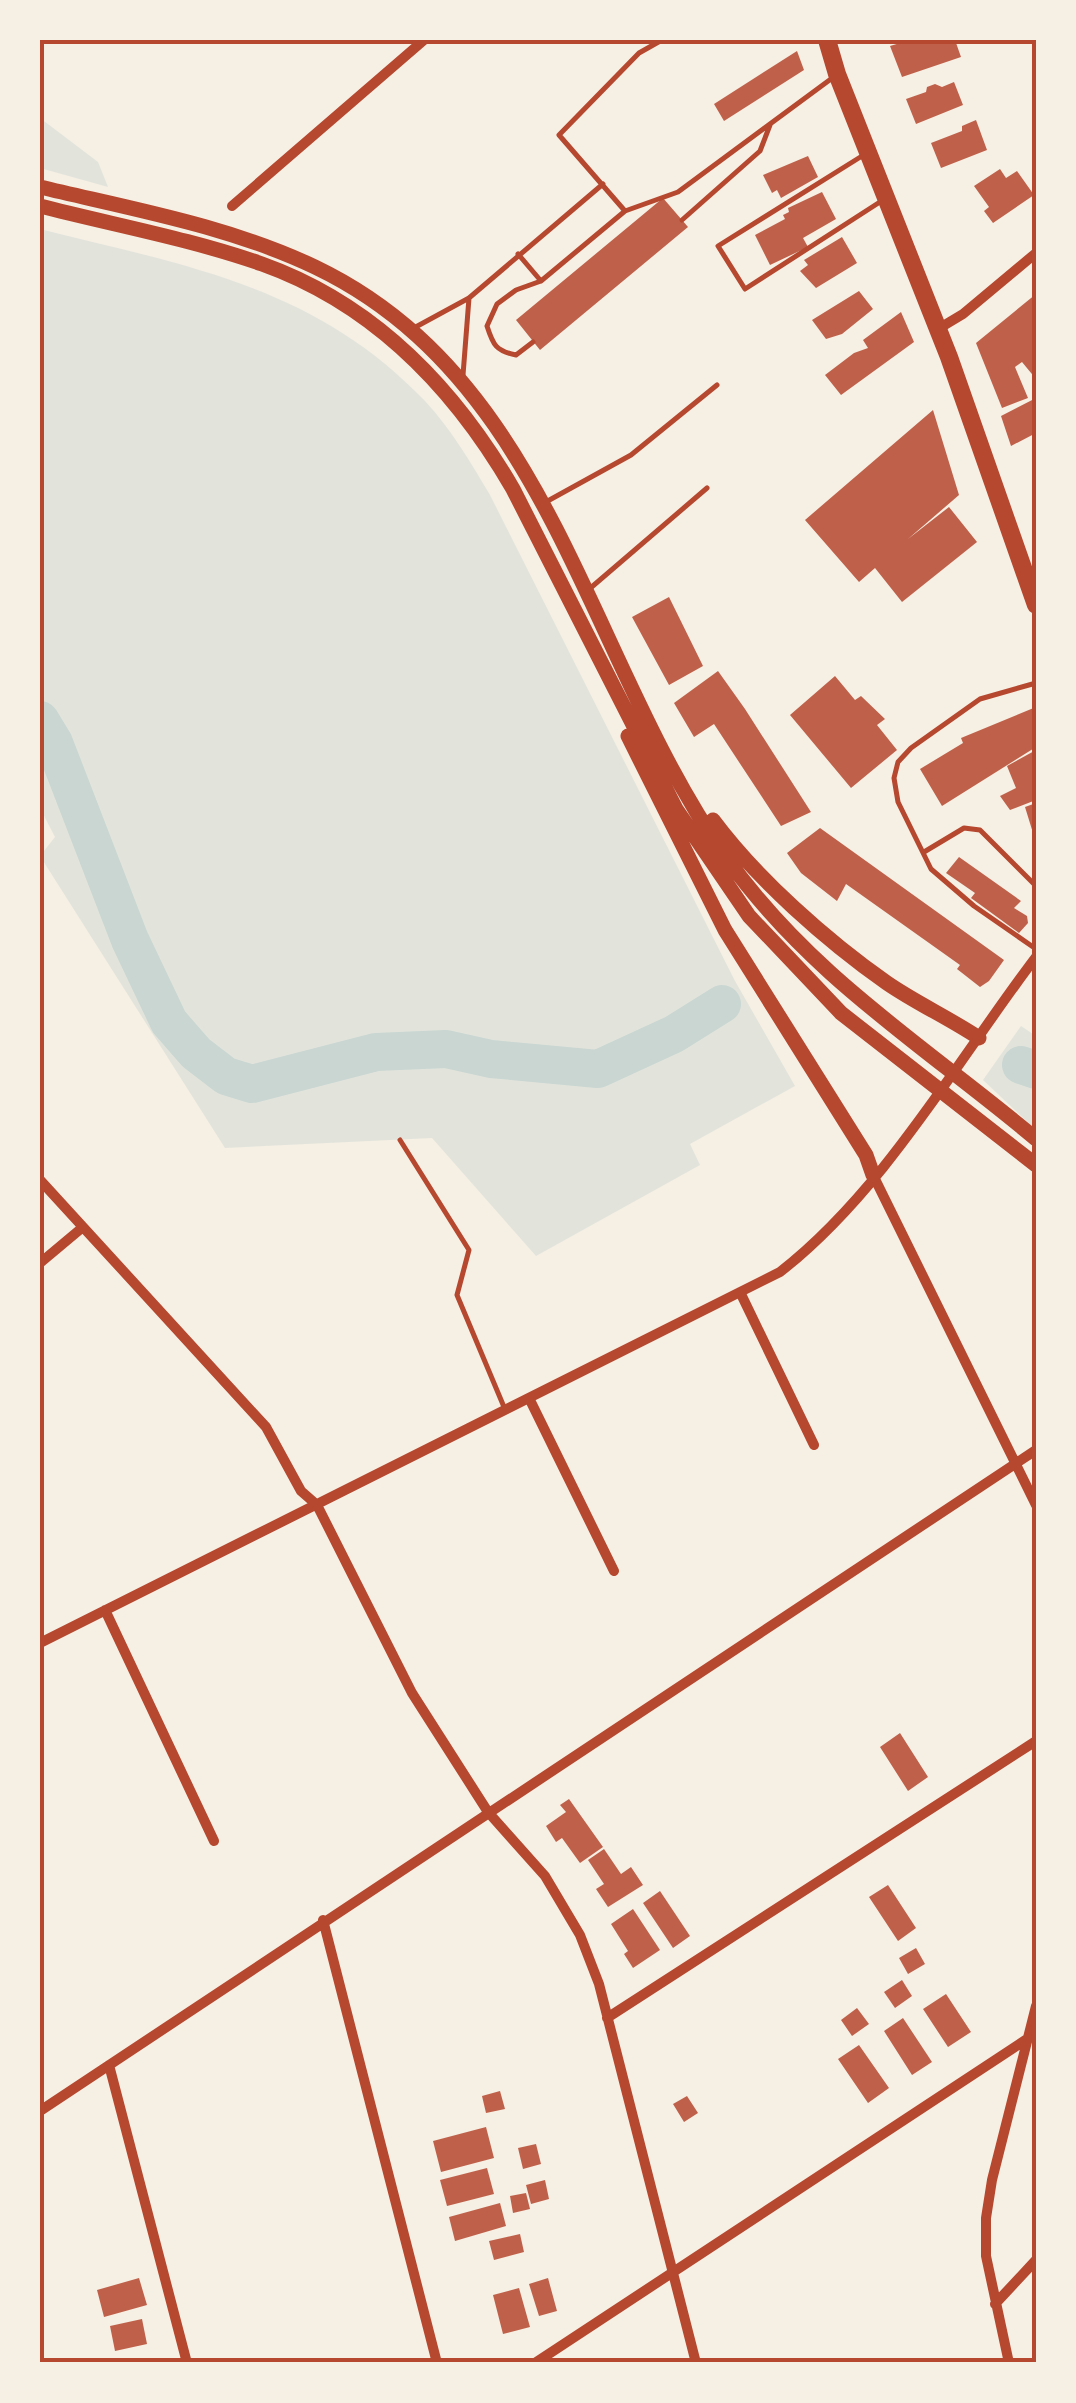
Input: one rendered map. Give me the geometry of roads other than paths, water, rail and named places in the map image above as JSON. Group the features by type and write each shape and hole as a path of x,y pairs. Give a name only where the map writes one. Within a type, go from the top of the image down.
{"main road":[{"path":"827,40 1029,560 1036,605"},
{"path":"40,186 270,246 362,293 412,328 501,430 542,504 650,728 690,802 726,857 808,952 900,1035 1036,1139"},
{"path":"40,206 263,264 323,293 392,338 461,408 486,441 676,808 749,916 841,1013 1036,1165"},
{"path":"599,662 637,757 725,930 866,1154 874,1175"},
{"path":"650,728 723,834 788,900 887,983 979,1038"}],"street":[{"path":"232,206 424,40"},
{"path":"938,329 963,314 1036,253"},
{"path":"40,1643 780,1272 802,1254 874,1175 1036,958"},
{"path":"874,1175 1036,1505"},
{"path":"40,1180 266,1427 301,1491 317,1505 412,1693 488,1812 545,1876 580,1936 607,2018 696,2363"},
{"path":"40,1263 83,1226"},
{"path":"740,1292 814,1445"},
{"path":"529,1398 614,1571"},
{"path":"40,2110 1036,1450"},
{"path":"105,1610 214,1841"},
{"path":"607,2018 1036,1741"},
{"path":"323,1920 437,2363"},
{"path":"1009,2363 986,2256 986,2218 1036,2006"},
{"path":"535,2363 1027,2039"},
{"path":"109,2064 187,2363"},
{"path":"995,2304 1036,2260"}],"lane":[{"path":"625,211 559,135 639,54 662,40"},
{"path":"534,342 516,355 493,345 487,326 497,304 516,290 541,281 625,211 678,192 837,74"},
{"path":"682,220 760,151 771,122"},
{"path":"869,152 718,246 746,289 887,198"},
{"path":"412,328 469,298 603,184"},
{"path":"518,254 541,281"},
{"path":"462,381 469,298"},
{"path":"542,504 630,455 717,385"},
{"path":"585,593 706,488"},
{"path":"1036,683 980,699 910,748 898,762 894,778 898,802 931,869 974,906 1036,949"},
{"path":"924,852 964,828 980,830 1036,886"},
{"path":"400,1140 469,1250 457,1295 505,1410"}],"waterway":[{"path":"40,720 54,743 130,940 169,1022 196,1053 226,1076 252,1084 376,1052 446,1049 491,1059 598,1069 674,1034 722,1004"},
{"path":"1021,1065 1036,1070"}]}
